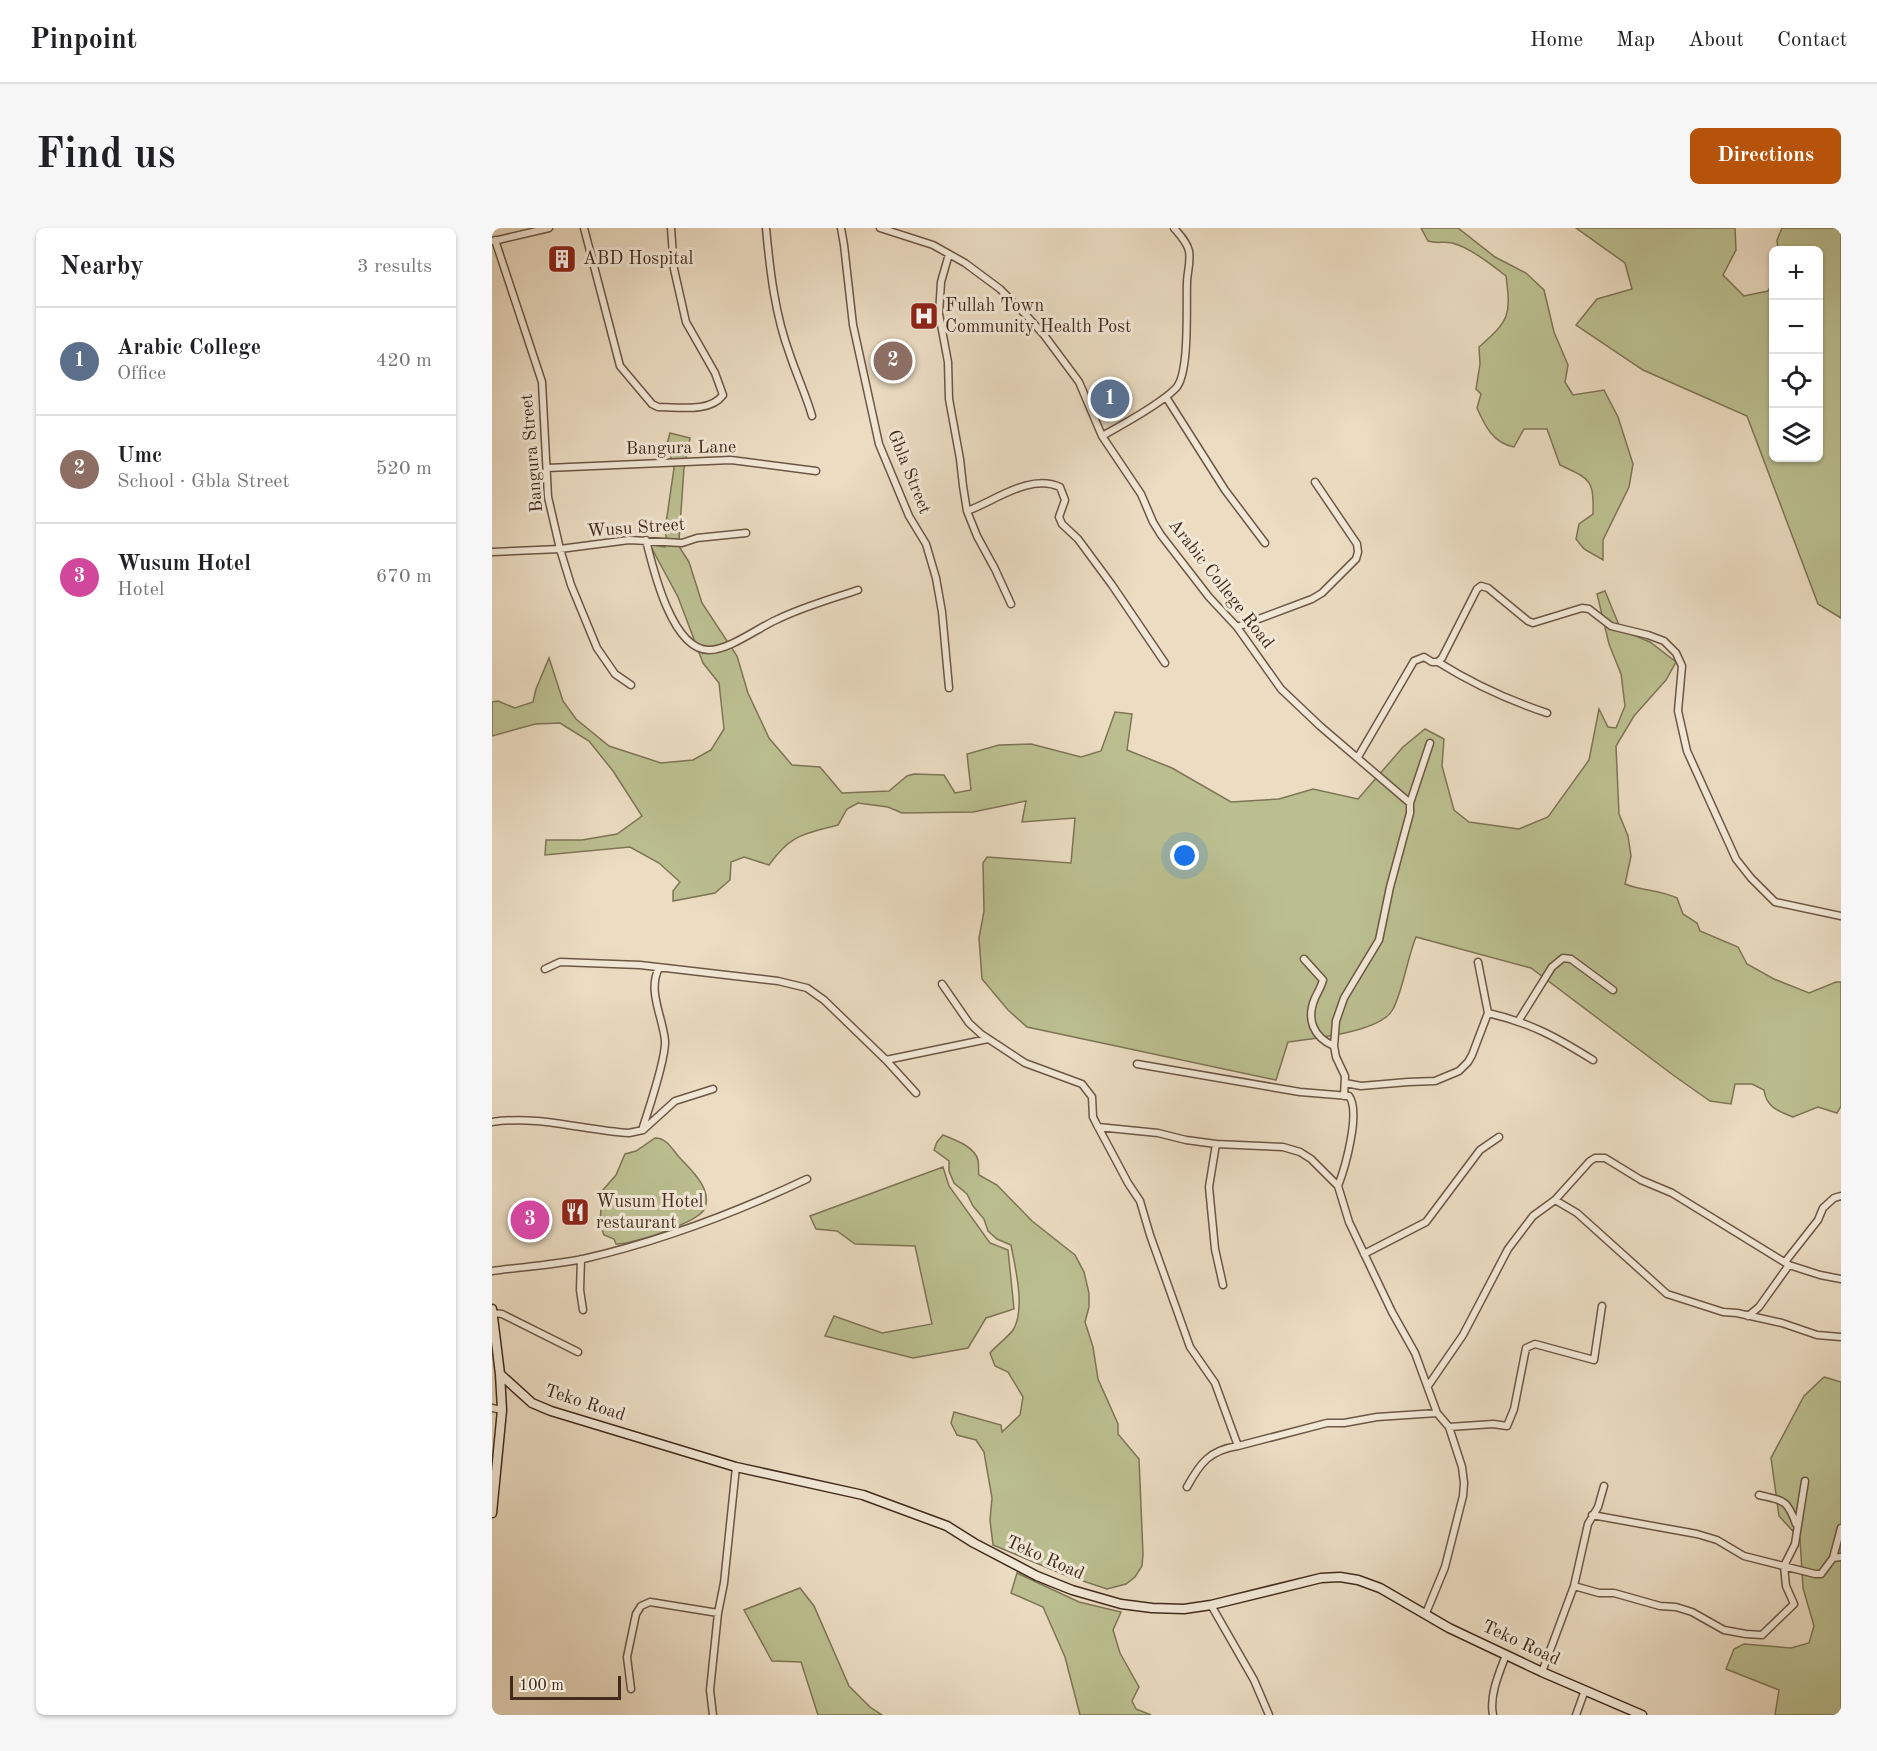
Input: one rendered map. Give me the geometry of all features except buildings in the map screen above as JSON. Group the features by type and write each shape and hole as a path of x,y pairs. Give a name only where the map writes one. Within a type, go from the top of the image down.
{"street":[{"path":"494,241 549,228"},
{"path":"584,228 620,366 652,404 658,407 707,406 719,400 723,395 715,373 686,322 674,269 671,228"},
{"path":"766,228 771,282 789,354 812,416"},
{"name":"Gbla Street","path":"841,228 853,325 879,444 909,516 926,544 936,578 942,612 949,688"},
{"name":"Arabic College Road","path":"880,228 933,245 965,263 1000,289 1044,335 1079,382 1102,436 1142,494 1161,535 1209,597 1237,627 1281,689 1320,726 1410,803"},
{"path":"1102,436 1166,397 1177,387 1181,379 1186,338 1186,281 1189,253 1186,243 1174,228"},
{"name":"Bangura Street","path":"494,241 542,382 548,497 571,585 597,648 615,674 631,685"},
{"path":"949,254 941,282 939,314 945,340 949,399 967,512 1011,604"},
{"path":"1166,397 1225,490 1265,543"},
{"name":"Bangura Lane","path":"547,468 731,460 816,471"},
{"path":"967,512 1032,484 1049,482 1059,487 1065,500 1059,517 1062,524 1078,539 1165,663"},
{"path":"1237,627 1312,599 1356,558 1357,544 1315,482"},
{"name":"Wusu Street","path":"492,552 560,549 620,541 646,540 682,543 697,538 746,533"},
{"path":"646,540 658,587 681,634 701,649 711,650 723,646 750,635 790,613 858,590"},
{"path":"1438,662 1477,589 1481,586 1488,588 1533,623 1582,608 1597,614 1611,626 1648,634 1664,641 1676,653 1682,666 1678,711 1687,751 1736,859 1763,892 1776,902 1841,916"},
{"path":"1358,757 1414,661 1425,657 1513,702 1547,713"},
{"path":"1344,1096 1345,1076 1336,1057 1334,1046 1336,1021 1344,998 1379,940 1390,887 1410,813 1410,803 1430,743"},
{"path":"1519,1020 1552,967 1563,958 1571,959 1613,990"},
{"path":"1304,959 1323,980 1314,999 1310,1017 1314,1030 1323,1041 1334,1046"},
{"path":"545,969 560,962 640,965 778,981 807,988 817,994 886,1060 916,1093"},
{"path":"1345,1083 1361,1086 1435,1081 1451,1076 1468,1062 1488,1013 1478,962"},
{"path":"643,1130 665,1048 654,993 654,977 659,968"},
{"path":"942,984 969,1023 988,1040 1025,1063 1082,1084 1092,1096 1093,1117 1140,1201 1190,1347 1215,1383 1238,1446"},
{"path":"1488,1013 1519,1020 1559,1039 1593,1060"},
{"path":"886,1060 988,1040"},
{"path":"1137,1064 1300,1092 1349,1096 1354,1112 1353,1131 1338,1186"},
{"path":"492,1122 518,1119 629,1133 643,1130 675,1101 713,1089"},
{"path":"1098,1128 1158,1133 1216,1144 1283,1147 1300,1152 1311,1159 1338,1186 1349,1222 1392,1312 1415,1353 1437,1413 1449,1427 1462,1467 1463,1496 1445,1567 1426,1612"},
{"path":"1364,1254 1426,1222 1480,1150 1499,1137"},
{"path":"1216,1144 1209,1187 1215,1249 1223,1285"},
{"path":"1428,1386 1463,1335 1508,1249 1533,1216 1555,1200 1595,1158 1605,1158 1641,1180 1672,1193 1787,1263 1820,1275 1841,1279"},
{"path":"492,1271 581,1259 686,1230 807,1179"},
{"path":"1748,1316 1765,1300 1787,1263 1818,1220 1823,1208 1834,1198 1841,1196"},
{"path":"1555,1200 1577,1213 1667,1294 1723,1312 1782,1323 1817,1335 1841,1337"},
{"path":"581,1259 580,1290 583,1310"},
{"path":"1449,1427 1493,1424 1507,1426 1514,1409 1526,1348 1530,1345 1535,1344 1594,1360 1602,1306"},
{"path":"492,1513 502,1410 492,1311 578,1352"},
{"name":"Teko Road","path":"500,1374 532,1403 551,1411 736,1467 863,1495 947,1526 974,1544 1037,1576 1121,1604 1184,1609 1211,1605 1321,1578 1340,1577 1359,1580 1380,1588 1426,1612 1449,1628 1542,1672 1642,1715"},
{"path":"492,1408 502,1410"},
{"path":"1187,1487 1199,1465 1224,1448 1326,1423 1437,1413"},
{"path":"713,1715 710,1690 736,1467"},
{"path":"1575,1586 1599,1593 1614,1593 1660,1606 1676,1607 1692,1612 1724,1630 1762,1635 1794,1604 1786,1586 1784,1566 1795,1544 1805,1481"},
{"path":"1542,1672 1575,1586 1588,1524 1598,1507 1604,1486"},
{"path":"1759,1495 1785,1502 1797,1524"},
{"path":"1592,1515 1697,1534 1717,1540 1744,1556 1815,1574 1821,1574 1833,1558 1841,1528"},
{"path":"1833,1558 1841,1557"},
{"path":"630,1689 627,1657 636,1614 640,1606 650,1602 718,1614"},
{"path":"1211,1605 1254,1680 1269,1715"},
{"path":"1493,1715 1497,1678 1506,1655"},
{"path":"1576,1715 1585,1690"}],"green space":[{"path":"1421,228 1458,228 1495,257 1526,273 1544,290 1554,332 1568,365 1565,382 1573,395 1604,390 1618,417 1633,464 1629,487 1603,540 1603,560 1584,549 1576,539 1579,524 1593,514 1591,487 1584,477 1560,465 1547,429 1524,429 1514,447 1507,445 1495,438 1477,408 1481,394 1476,389 1480,364 1479,347 1497,330 1506,316 1508,300 1506,276 1466,248 1449,242 1428,241"},
{"path":"1576,228 1735,228 1736,250 1723,275 1744,296 1769,289 1769,462 1823,462 1823,246 1778,246 1777,240 1782,228 1841,228 1841,618 1818,604 1747,416 1643,370 1576,325 1597,299 1632,289 1625,263"},
{"path":"670,433 690,438 684,468 679,540 680,548 689,562 702,603 737,656 748,693 769,738 792,765 820,767 842,793 889,791 907,776 914,774 944,775 955,793 971,790 967,754 999,745 1031,744 1081,757 1101,751 1115,712 1132,714 1127,750 1172,768 1231,802 1279,799 1313,789 1358,799 1403,747 1425,729 1444,739 1442,766 1454,810 1469,822 1519,829 1548,817 1589,760 1599,709 1608,727 1616,728 1625,706 1621,674 1609,644 1597,594 1605,591 1621,630 1650,642 1676,662 1666,680 1634,716 1616,746 1619,814 1628,836 1631,856 1625,884 1677,898 1683,914 1697,923 1700,931 1738,947 1747,964 1774,979 1809,993 1841,982 1841,1106 1837,1113 1818,1107 1793,1117 1774,1108 1767,1101 1764,1090 1752,1084 1735,1084 1731,1104 1710,1101 1531,968 1416,937 1393,1009 1386,1017 1361,1029 1288,1042 1276,1080 1027,1027 1008,1010 982,979 979,938 984,911 983,863 987,857 1071,863 1075,818 1022,822 1026,801 973,812 902,813 888,807 858,803 847,809 838,825 807,833 792,841 769,865 744,857 731,862 730,880 715,893 673,901 673,891 680,882 659,863 630,847 545,855 546,840 582,840 617,834 642,816 613,771 589,741 560,723 535,724 492,736 492,702 498,701 515,708 533,702 549,658 563,701 576,719 609,746 661,763 693,760 711,750 724,729 719,683 703,663 678,597 650,545 665,547 667,542 665,530 674,468 667,444"},
{"path":"943,1135 964,1144 973,1151 978,1160 979,1175 997,1185 1032,1221 1075,1255 1084,1272 1089,1293 1089,1307 1085,1322 1093,1347 1098,1379 1118,1424 1118,1434 1139,1459 1142,1566 1135,1577 1126,1584 1107,1589 1065,1575 993,1545 990,1520 992,1498 984,1452 976,1440 957,1435 951,1423 954,1412 1001,1425 1002,1432 1020,1415 1023,1397 1008,1372 995,1366 990,1353 1009,1335 1017,1321 1019,1300 1017,1276 1011,1245 997,1239 988,1231 984,1219 967,1194 954,1183 949,1171 949,1161 934,1150"},
{"path":"655,1138 669,1144 699,1180 706,1193 705,1208 700,1214 679,1226 636,1241 616,1244 614,1239 604,1235 600,1225 602,1191 616,1175 625,1154 636,1151"},
{"path":"943,1167 949,1186 990,1243 1008,1250 1014,1309 986,1318 968,1348 913,1358 825,1336 834,1316 882,1333 932,1324 915,1246 855,1244 837,1231 816,1229 810,1216"},
{"path":"1824,1377 1841,1382 1841,1715 1775,1715 1779,1690 1726,1669 1734,1649 1744,1644 1791,1648 1809,1643 1814,1626 1803,1588 1800,1539 1779,1516 1771,1458 1804,1396"},
{"path":"1017,1573 1079,1602 1121,1612 1113,1630 1120,1653 1139,1687 1132,1701 1136,1709 1151,1715 1080,1715 1065,1657 1043,1607 1011,1593"},
{"path":"800,1588 814,1606 849,1686 870,1707 882,1715 818,1715 801,1662 772,1661 744,1610"}],"place":[{"name":"ABD Hospital","path":"562,259"},
{"name":"Fullah Town Community Health Post","path":"924,316"},
{"name":"Umc","path":"893,361"},
{"name":"Arabic College","path":"1110,399"},
{"name":"Wusum Hotel restaurant","path":"575,1212"},
{"name":"Wusum Hotel","path":"530,1220"}]}
